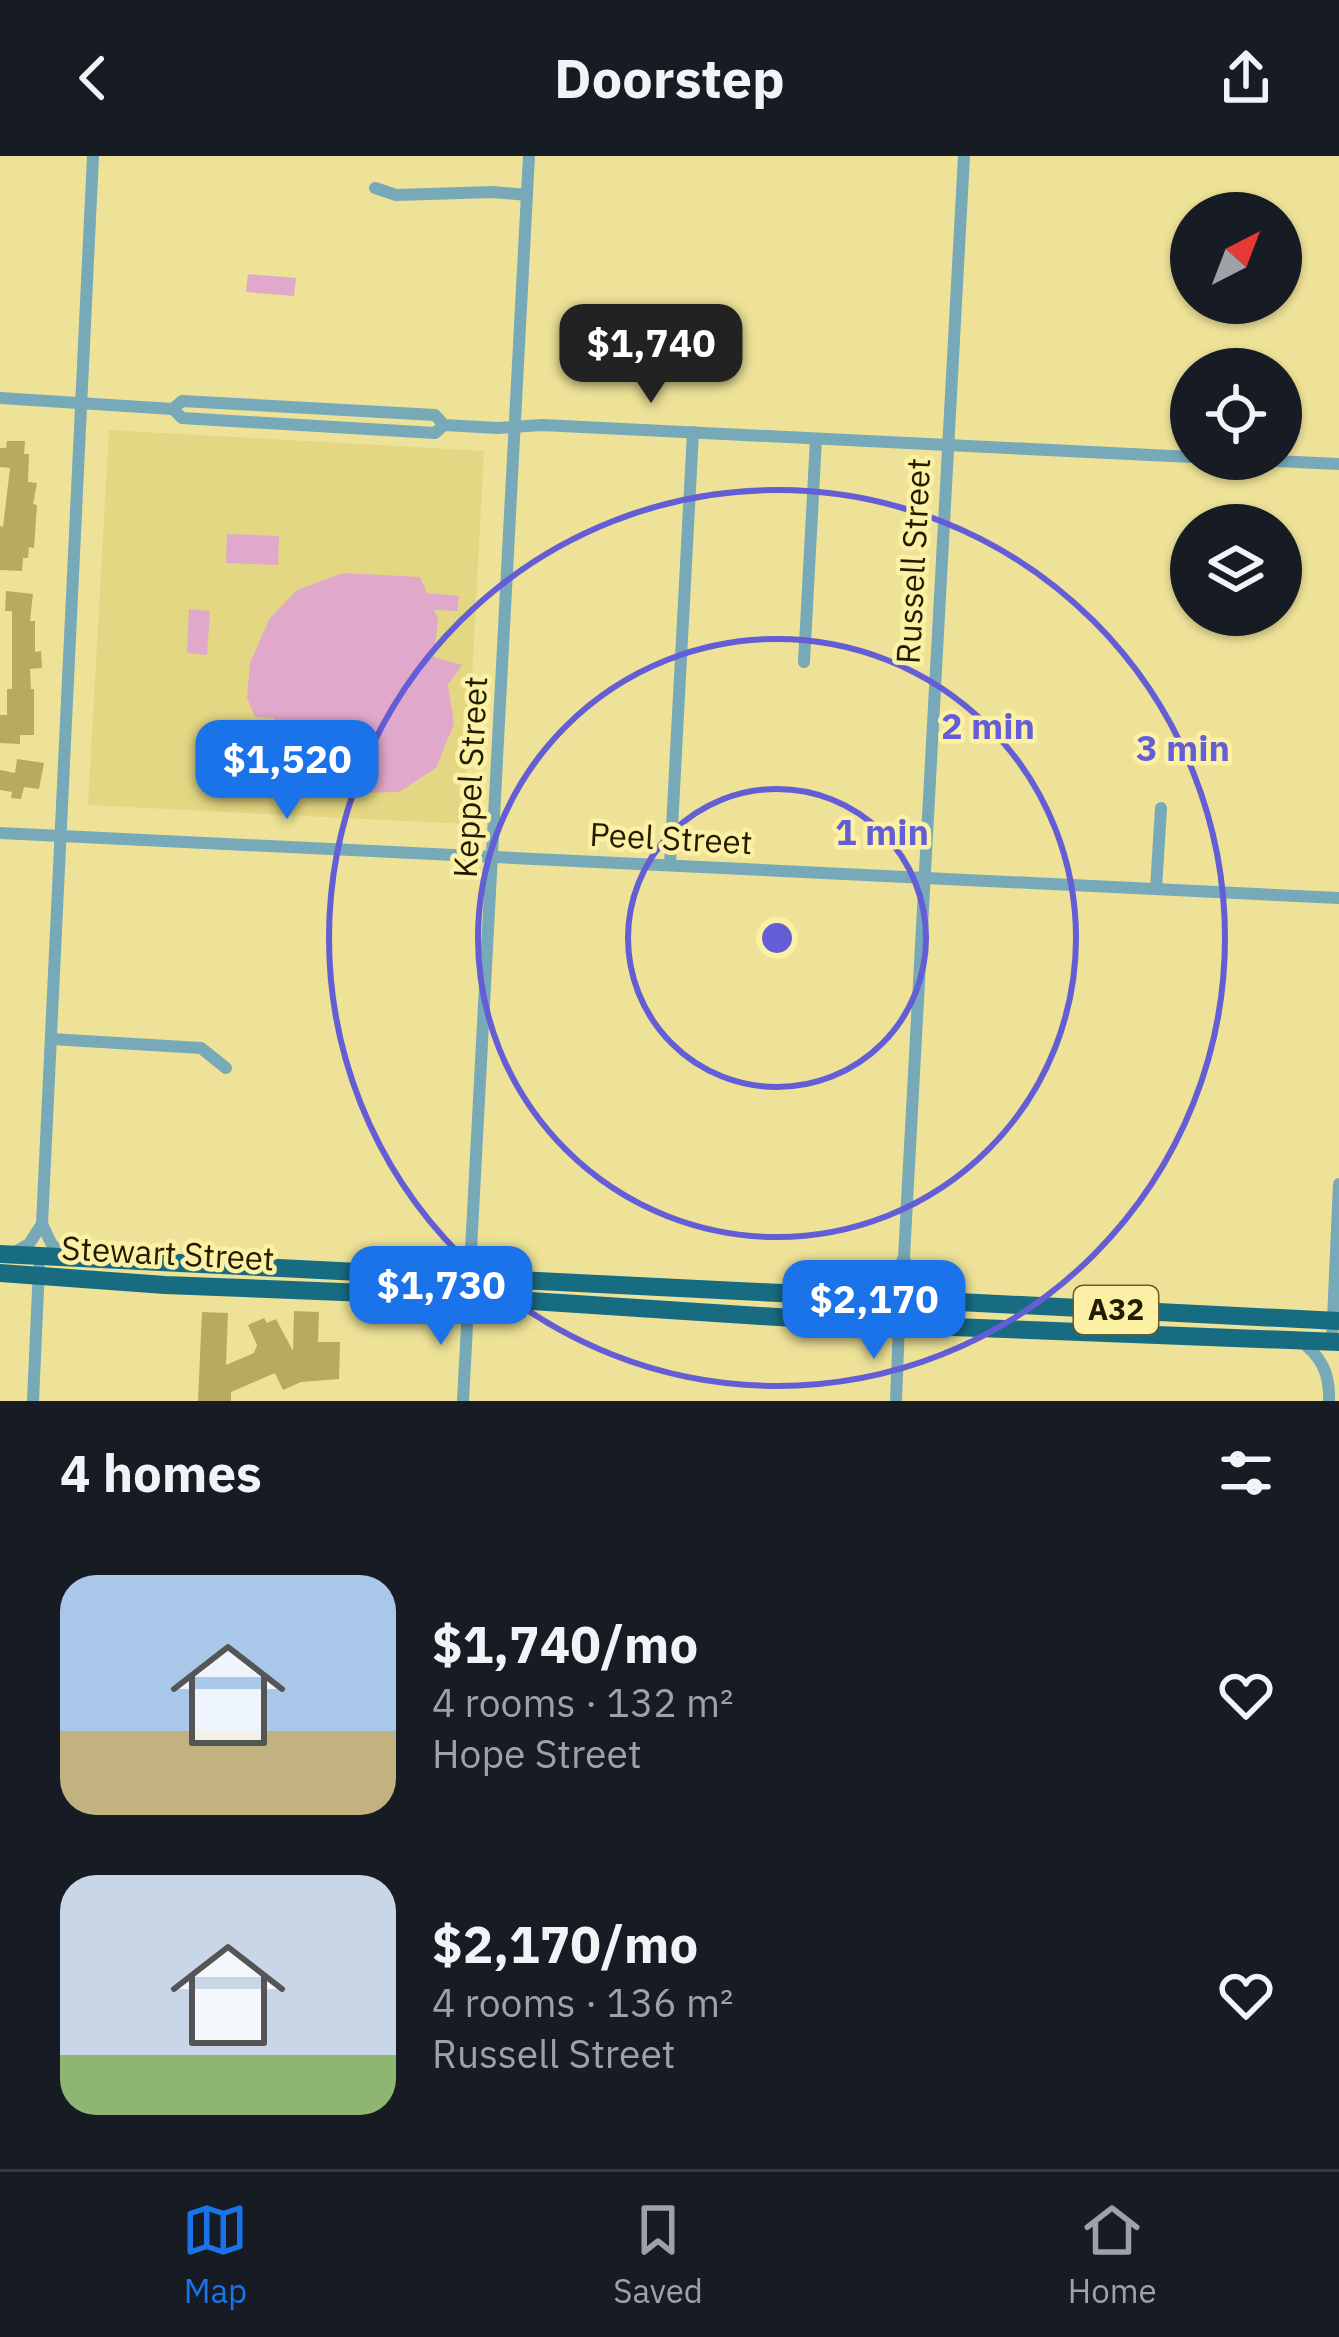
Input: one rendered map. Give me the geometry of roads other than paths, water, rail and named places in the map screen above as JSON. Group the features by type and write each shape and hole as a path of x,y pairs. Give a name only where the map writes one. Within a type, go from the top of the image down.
{"highway":[{"name":"Stewart Street","path":"6,1254 39,1265 165,1285 873,1298 1336,1321"},
{"name":"Stewart Street","path":"0,1273 68,1257 899,1325 1335,1342"}],"street":[{"path":"68,1257 52,1245 42,1224 92,156"},
{"name":"Keppel Street","path":"463,1401 530,156"},
{"name":"Russell Street","path":"904,1257 964,156"},
{"path":"375,188 396,195 527,195"},
{"path":"0,398 173,409 182,418 435,433 444,424 517,426 1170,456"},
{"path":"670,866 693,432"},
{"path":"804,662 816,439"},
{"path":"1302,462 1339,464"},
{"path":"1156,889 1161,808"},
{"name":"Peel Street","path":"0,832 1339,898"},
{"path":"51,1039 201,1048 226,1068"},
{"path":"1335,1342 1339,1184"},
{"path":"6,1254 28,1244 42,1224"},
{"path":"873,1298 890,1287 904,1257"},
{"path":"904,1257 914,1287 927,1300"},
{"path":"33,1401 39,1265"},
{"path":"896,1401 900,1299"},
{"path":"1298,1340 1319,1358 1329,1384"},
{"path":"1328,1401 1329,1384 1339,1364"}]}
